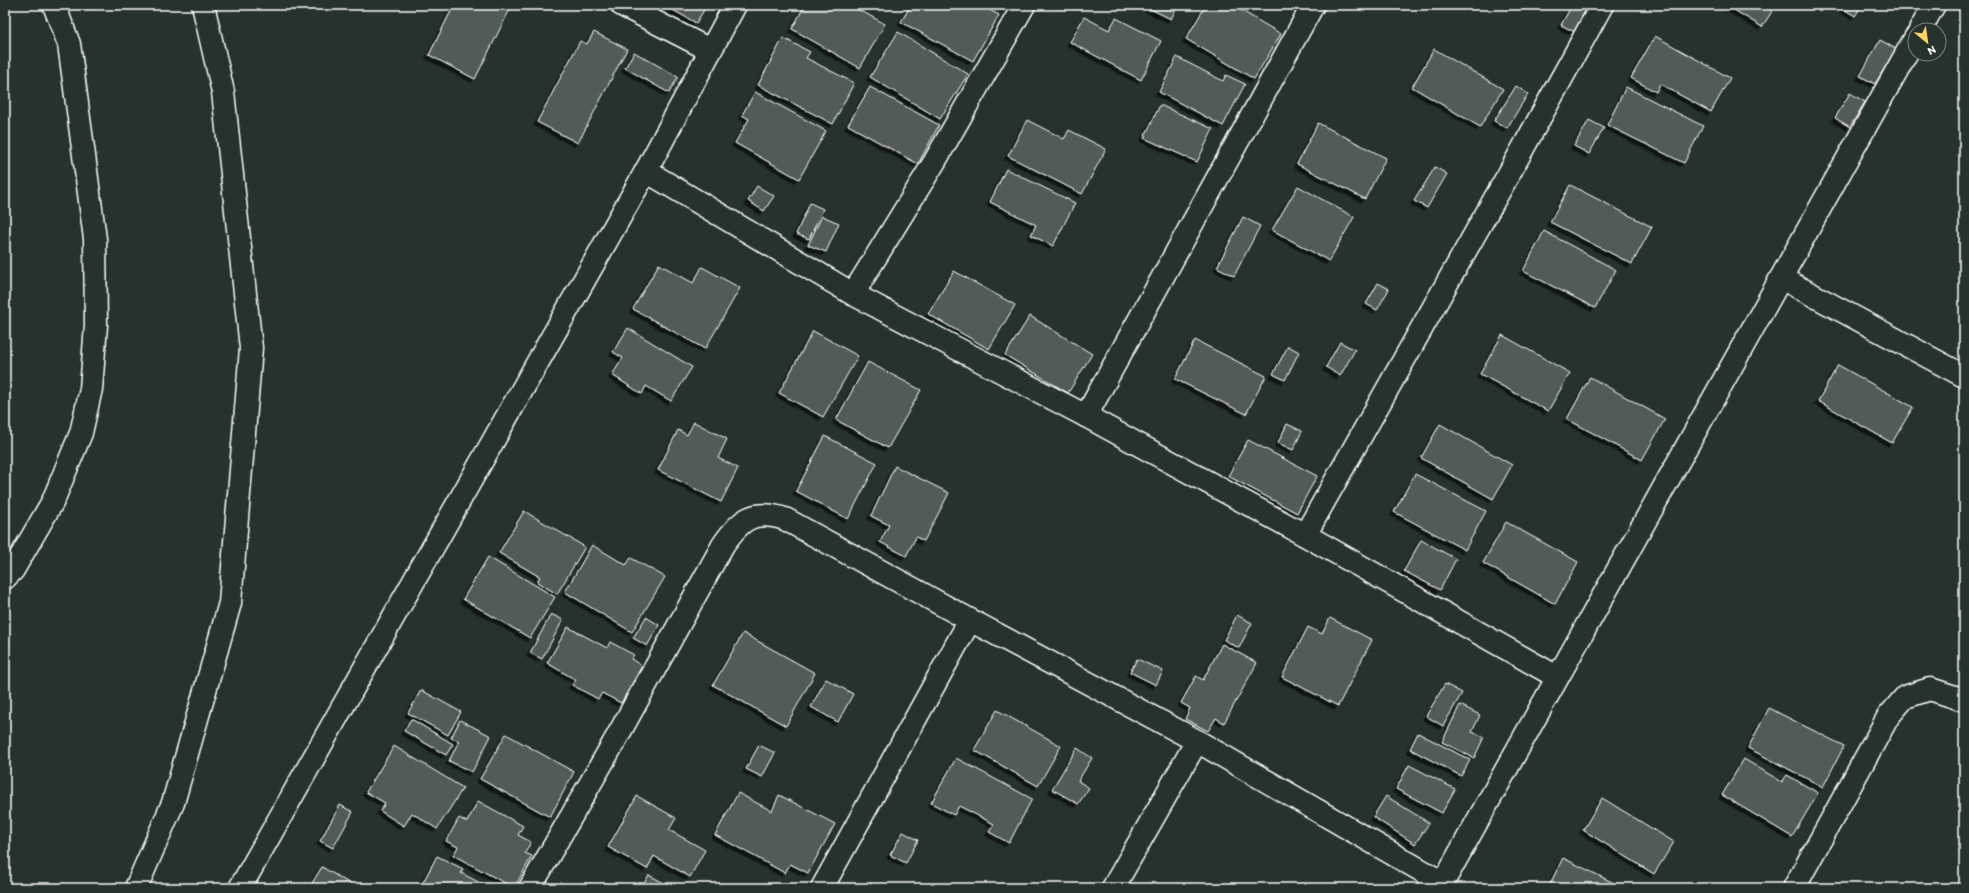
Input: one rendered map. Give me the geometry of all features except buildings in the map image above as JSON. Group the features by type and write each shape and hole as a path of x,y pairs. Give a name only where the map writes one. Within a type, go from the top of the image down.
{"street":[{"path":"5,578 13,570 53,500 81,433 91,389 96,325 95,239 69,44 54,5"},
{"path":"136,888 173,804 230,603 251,348 224,92 203,5"},
{"path":"622,5 710,50"},
{"path":"240,888 646,171 735,5"},
{"path":"853,294 935,161 1024,5"},
{"path":"1086,416 1313,5"},
{"path":"1305,535 1511,170 1602,5"},
{"path":"1924,22 1934,5"},
{"path":"530,888 617,737 722,545 742,521 755,516 770,514 785,518 970,620 1198,740 1441,886 1907,52"},
{"path":"646,171 853,294 1086,416 1305,535 1557,677"},
{"path":"1781,278 1964,376"},
{"path":"822,888 970,620"},
{"path":"1794,888 1888,717 1905,696 1930,689 1964,700"},
{"path":"1114,888 1198,740"}]}
